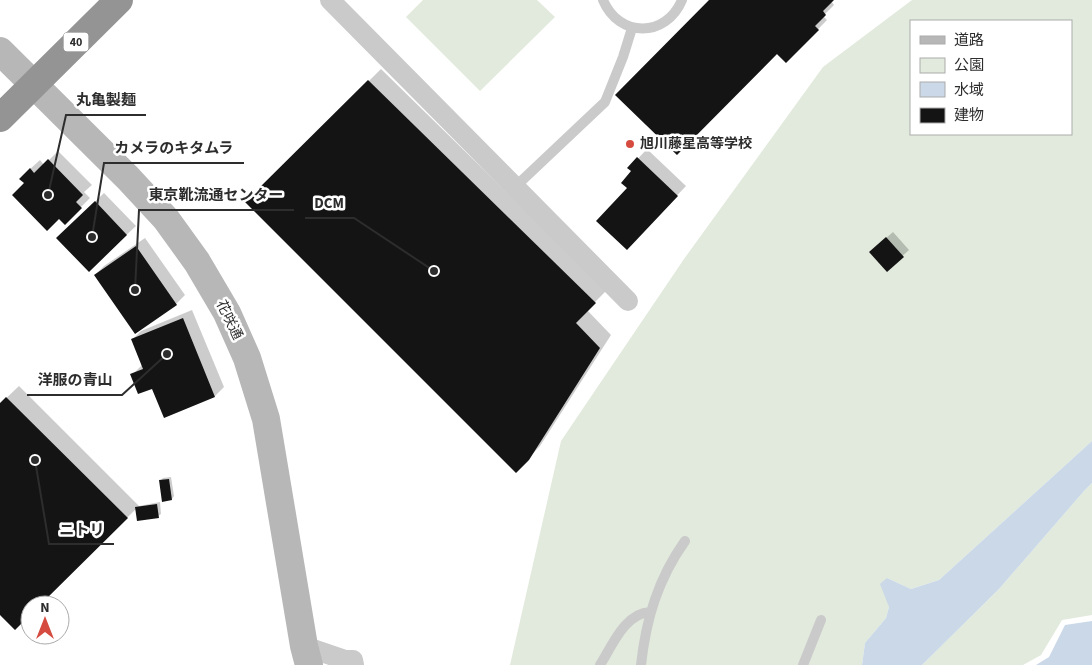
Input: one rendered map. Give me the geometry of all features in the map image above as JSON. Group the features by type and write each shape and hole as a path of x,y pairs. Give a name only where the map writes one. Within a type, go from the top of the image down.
{"highway":[{"name":"40","path":"0,118 119,0"}],"street":[{"path":"330,0 628,301"},
{"name":"花咲通","path":"0,52 128,178 166,219 198,262 227,313 247,358 266,419 307,655"},
{"path":"307,655 353,660 354,665"}],"lane":[{"path":"603,0 614,17 622,24 632,28 643,29 664,23 672,17 682,0"},
{"path":"515,187 605,102 623,58 632,28"},
{"path":"641,665 650,612 662,579 685,541"},
{"path":"600,665 624,627 637,615 650,612"},
{"path":"804,665 821,620"}],"green space":[{"path":"423,0 537,0 555,17 480,91 406,17"},
{"path":"912,0 1092,0 1092,441 939,580 911,589 887,578 889,607 886,618 865,643 862,665 510,665 561,441 684,259 823,67"},
{"path":"1092,483 1092,615 1062,620 1041,655 1023,665 922,665 999,589"}],"water":[{"path":"1092,441 1092,483 999,589 922,665 862,665 865,643 886,618 889,607 880,584 887,578 911,589 939,580"},
{"path":"1092,621 1092,665 1036,665 1049,657 1065,625"}],"building":[{"path":"709,0 834,0 823,11 826,15 815,26 819,30 786,63 777,54 677,155 615,95"},
{"path":"368,80 596,303 576,323 600,348 529,460 516,473 245,202"},
{"path":"637,157 678,196 627,250 596,221 627,188 621,183 631,171 627,168"},
{"path":"48,159 83,195 76,202 82,208 65,225 59,219 47,231 12,195 24,183 19,179 30,168 34,173"},
{"path":"95,201 127,235 89,272 56,238"},
{"path":"886,237 904,257 887,272 869,252"},
{"path":"136,246 177,305 135,334 94,275"},
{"path":"183,318 215,397 164,418 152,389 138,394 130,374 143,369 131,339"},
{"path":"6,397 128,518 50,595 20,595 20,625 15,630 0,615 0,403"},
{"path":"169,479 172,500 162,502 159,480"},
{"path":"157,504 159,518 137,521 135,507"}],"place":[{"name":"旭川藤星高等学校","path":"630,144"},
{"name":"丸亀製麺","path":"48,195"},
{"name":"カメラのキタムラ","path":"92,237"},
{"name":"DCM","path":"434,271"},
{"name":"東京靴流通センター","path":"135,290"},
{"name":"洋服の青山","path":"167,354"},
{"name":"ニトリ","path":"35,460"}]}
